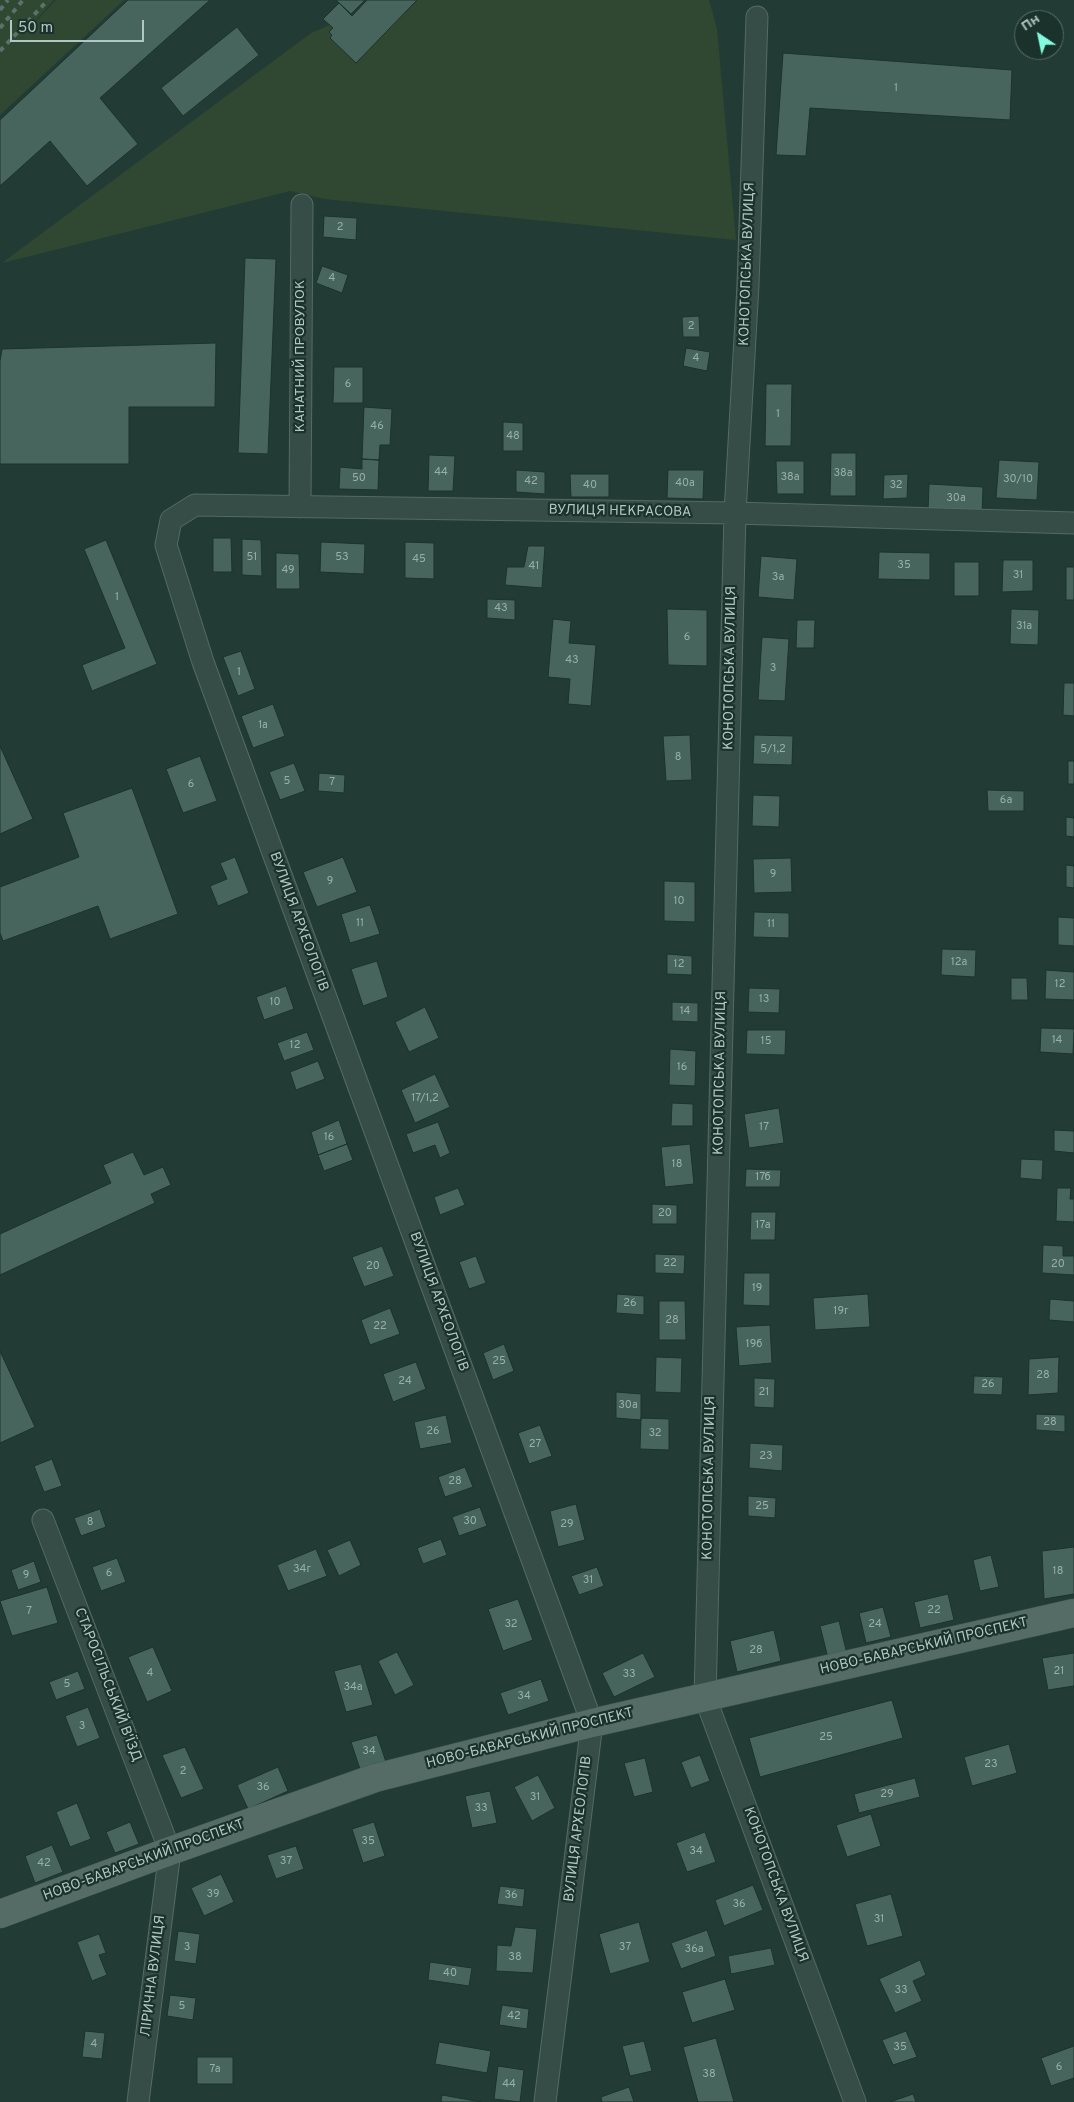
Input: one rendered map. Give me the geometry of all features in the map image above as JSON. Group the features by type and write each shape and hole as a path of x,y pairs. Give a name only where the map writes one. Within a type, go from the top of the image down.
{"main road":[{"name":"НОВО-БАВАРСЬКИЙ ПРОСПЕКТ","path":"0,1914 375,1778 592,1722 1074,1613"}],"street":[{"name":"КОНОТОПСЬКА ВУЛИЦЯ","path":"757,17 748,285 735,514 705,1697 856,2102"},
{"name":"КАНАТНИЙ ПРОВУЛОК","path":"300,507 302,205"},
{"name":"ВУЛИЦЯ НЕКРАСОВА","path":"171,520 194,505 735,514 1074,523"},
{"name":"ВУЛИЦЯ АРХЕОЛОГІВ","path":"171,520 166,544 203,662 592,1722 545,2102"},
{"name":"СТАРОСІЛЬСЬКИЙ В'ЇЗД","path":"43,1520 170,1851"},
{"name":"ЛІРИЧНА ВУЛИЦЯ","path":"138,2102 170,1851"}],"green space":[{"path":"0,0 54,0 13,46 56,0 124,0 0,115"},
{"path":"388,0 709,0 717,29 736,240 325,199 290,191 2,263 311,33"}],"building":[{"path":"128,0 210,0 100,98 138,144 87,186 50,141 0,186 0,120"},
{"path":"336,0 365,0 351,14"},
{"path":"367,0 417,0 356,63 330,38 332,35 329,32 333,28 323,19 339,3 352,16"},
{"path":"237,27 259,55 183,116 161,88"},
{"path":"783,53 1012,70 1010,120 810,108 806,156 776,155"},
{"path":"324,216 357,218 356,240 323,237"},
{"path":"245,258 276,259 268,454 238,453"},
{"path":"322,266 348,275 342,293 316,283"},
{"path":"699,316 700,337 683,337 682,317"},
{"path":"216,343 215,407 129,407 129,464 0,464 0,361 2,349"},
{"path":"686,348 710,352 707,371 683,366"},
{"path":"334,367 363,367 363,403 333,403"},
{"path":"766,384 792,384 791,446 765,446"},
{"path":"364,407 392,409 390,445 380,445 379,460 362,459"},
{"path":"503,422 523,423 523,451 503,451"},
{"path":"831,453 856,453 856,496 830,496"},
{"path":"429,455 455,456 453,491 428,491"},
{"path":"362,459 379,460 378,490 339,489 340,467 362,469"},
{"path":"999,460 1039,462 1037,500 996,498"},
{"path":"776,461 804,461 804,494 777,494"},
{"path":"516,470 545,472 545,494 516,492"},
{"path":"668,470 704,470 703,499 667,498"},
{"path":"570,474 609,474 609,497 571,497"},
{"path":"908,474 907,498 883,499 884,475"},
{"path":"929,484 983,487 982,513 928,511"},
{"path":"213,538 231,538 232,572 213,572"},
{"path":"242,539 261,540 262,576 242,575"},
{"path":"106,540 157,664 92,691 82,665 125,648 84,549"},
{"path":"321,542 365,544 364,574 320,572"},
{"path":"405,542 434,543 434,579 405,578"},
{"path":"528,546 545,546 542,588 505,585 507,567 524,567"},
{"path":"879,552 930,553 930,580 878,579"},
{"path":"276,553 299,554 300,589 276,589"},
{"path":"761,556 797,559 794,600 758,597"},
{"path":"1003,560 1033,560 1033,591 1002,592"},
{"path":"954,562 979,562 979,596 954,596"},
{"path":"1066,567 1074,567 1074,600 1066,600"},
{"path":"487,599 515,600 515,620 487,618"},
{"path":"667,609 707,610 707,666 668,665"},
{"path":"1011,609 1039,610 1038,645 1010,644"},
{"path":"553,619 571,621 569,643 596,645 591,706 568,704 570,679 548,677"},
{"path":"797,620 815,620 814,648 796,648"},
{"path":"762,637 789,639 785,701 758,700"},
{"path":"241,651 255,689 238,696 223,657"},
{"path":"1064,683 1074,683 1074,716 1063,715"},
{"path":"273,704 285,736 253,748 241,716"},
{"path":"690,735 692,780 666,781 663,736"},
{"path":"754,735 793,736 792,765 753,764"},
{"path":"0,746 33,819 0,834"},
{"path":"200,756 217,801 183,813 166,769"},
{"path":"1068,761 1074,761 1074,784 1068,784"},
{"path":"294,763 305,791 280,800 269,772"},
{"path":"319,773 345,775 344,793 318,791"},
{"path":"132,788 178,914 110,939 98,906 3,941 0,933 0,887 79,857 63,813"},
{"path":"987,790 1024,791 1024,811 988,811"},
{"path":"753,795 780,796 779,827 752,826"},
{"path":"1066,817 1074,818 1074,837 1066,836"},
{"path":"235,857 249,893 218,906 210,886 227,879 220,863"},
{"path":"343,857 357,892 317,907 303,872"},
{"path":"791,858 792,892 754,893 753,859"},
{"path":"1066,865 1074,866 1074,888 1066,887"},
{"path":"664,881 695,882 695,922 664,921"},
{"path":"370,905 380,934 350,943 341,914"},
{"path":"754,912 789,913 789,938 753,937"},
{"path":"1058,917 1074,918 1074,946 1058,945"},
{"path":"942,949 976,950 975,977 941,975"},
{"path":"667,954 692,956 692,975 667,974"},
{"path":"377,961 388,997 363,1006 351,969"},
{"path":"1046,970 1074,972 1074,1000 1045,999"},
{"path":"1011,978 1027,978 1028,1000 1011,1000"},
{"path":"286,986 294,1009 264,1020 256,997"},
{"path":"749,988 780,989 779,1013 748,1012"},
{"path":"672,1002 698,1003 698,1022 672,1021"},
{"path":"425,1007 439,1038 409,1052 395,1022"},
{"path":"1041,1028 1074,1029 1073,1054 1040,1052"},
{"path":"747,1030 786,1030 785,1055 746,1054"},
{"path":"307,1032 314,1050 284,1061 277,1043"},
{"path":"670,1049 696,1051 695,1086 669,1085"},
{"path":"318,1061 325,1079 296,1090 290,1072"},
{"path":"435,1074 450,1107 415,1123 401,1090"},
{"path":"672,1103 693,1104 693,1126 671,1126"},
{"path":"779,1108 784,1143 749,1148 744,1114"},
{"path":"339,1120 347,1144 318,1155 311,1132"},
{"path":"438,1122 450,1153 440,1158 435,1145 413,1153 406,1134"},
{"path":"1054,1130 1074,1131 1074,1153 1054,1151"},
{"path":"347,1144 353,1160 324,1171 318,1155"},
{"path":"690,1144 694,1184 665,1187 661,1147"},
{"path":"133,1152 144,1175 163,1167 171,1185 151,1194 155,1203 0,1275 0,1234 111,1183 103,1165"},
{"path":"1021,1159 1043,1160 1042,1180 1020,1178"},
{"path":"746,1169 781,1170 780,1187 745,1187"},
{"path":"458,1188 465,1205 440,1215 434,1197"},
{"path":"1057,1188 1071,1188 1070,1199 1074,1199 1074,1222 1056,1221"},
{"path":"652,1204 677,1205 677,1224 652,1224"},
{"path":"751,1212 776,1212 775,1240 750,1240"},
{"path":"1043,1245 1063,1246 1063,1256 1074,1256 1074,1275 1042,1273"},
{"path":"382,1246 394,1276 364,1287 352,1257"},
{"path":"655,1254 685,1255 684,1274 655,1273"},
{"path":"476,1256 486,1283 469,1289 459,1262"},
{"path":"744,1273 770,1273 770,1306 743,1305"},
{"path":"617,1294 644,1296 644,1315 616,1313"},
{"path":"868,1294 870,1327 815,1330 813,1298"},
{"path":"1050,1299 1074,1301 1074,1322 1049,1320"},
{"path":"659,1301 685,1301 686,1340 659,1340"},
{"path":"390,1308 400,1334 370,1345 361,1320"},
{"path":"770,1325 772,1363 739,1366 736,1327"},
{"path":"504,1344 514,1371 493,1380 483,1353"},
{"path":"0,1351 35,1427 0,1443"},
{"path":"656,1357 682,1358 681,1393 655,1392"},
{"path":"1059,1357 1058,1393 1028,1395 1029,1359"},
{"path":"416,1362 426,1389 393,1402 383,1374"},
{"path":"974,1376 1003,1377 1002,1395 973,1394"},
{"path":"754,1378 775,1379 774,1408 754,1407"},
{"path":"616,1392 641,1394 641,1420 616,1418"},
{"path":"1036,1414 1065,1415 1065,1432 1036,1430"},
{"path":"446,1415 452,1443 420,1449 414,1422"},
{"path":"641,1418 669,1419 669,1450 640,1449"},
{"path":"540,1425 552,1456 529,1464 518,1433"},
{"path":"750,1443 783,1445 782,1471 749,1468"},
{"path":"52,1459 62,1486 44,1492 34,1466"},
{"path":"465,1467 473,1487 445,1497 438,1477"},
{"path":"748,1496 776,1498 775,1518 748,1516"},
{"path":"576,1504 585,1540 558,1547 550,1511"},
{"path":"480,1507 487,1526 459,1536 452,1517"},
{"path":"100,1509 106,1527 81,1536 74,1518"},
{"path":"441,1539 447,1555 423,1564 417,1548"},
{"path":"350,1540 361,1565 339,1576 327,1550"},
{"path":"1074,1547 1074,1594 1044,1599 1042,1551"},
{"path":"316,1549 327,1576 288,1591 277,1565"},
{"path":"991,1555 999,1587 980,1591 973,1560"},
{"path":"117,1558 126,1582 101,1591 92,1567"},
{"path":"34,1561 41,1582 18,1590 11,1570"},
{"path":"597,1567 604,1586 579,1595 571,1576"},
{"path":"47,1587 58,1623 12,1636 0,1601"},
{"path":"948,1594 954,1620 920,1628 914,1602"},
{"path":"518,1599 533,1640 503,1651 488,1609"},
{"path":"883,1607 891,1637 866,1643 859,1613"},
{"path":"839,1621 847,1654 828,1658 820,1626"},
{"path":"774,1630 781,1661 737,1672 730,1641"},
{"path":"153,1647 172,1691 147,1702 128,1657"},
{"path":"397,1652 414,1685 395,1695 378,1661"},
{"path":"643,1653 655,1677 614,1697 602,1673"},
{"path":"1074,1653 1074,1686 1048,1690 1042,1658"},
{"path":"361,1664 373,1705 346,1712 334,1671"},
{"path":"78,1671 85,1689 56,1700 49,1682"},
{"path":"541,1679 549,1701 508,1715 500,1693"},
{"path":"892,1700 903,1738 760,1777 749,1738"},
{"path":"88,1707 100,1738 77,1747 65,1716"},
{"path":"377,1735 386,1762 360,1769 351,1742"},
{"path":"1009,1744 1017,1773 972,1786 964,1757"},
{"path":"185,1747 204,1789 181,1798 162,1755"},
{"path":"700,1755 710,1781 691,1788 681,1762"},
{"path":"645,1758 653,1792 634,1797 624,1763"},
{"path":"278,1767 288,1791 248,1809 237,1785"},
{"path":"538,1775 555,1808 532,1821 514,1787"},
{"path":"915,1778 920,1797 859,1813 854,1794"},
{"path":"490,1791 497,1823 472,1828 465,1796"},
{"path":"77,1803 91,1839 70,1847 56,1812"},
{"path":"871,1814 881,1846 847,1857 836,1825"},
{"path":"130,1822 139,1844 115,1853 106,1832"},
{"path":"374,1822 385,1856 363,1863 352,1829"},
{"path":"705,1832 716,1862 687,1872 676,1843"},
{"path":"52,1845 63,1872 35,1883 25,1856"},
{"path":"296,1846 304,1869 276,1879 267,1855"},
{"path":"221,1874 234,1902 204,1916 191,1888"},
{"path":"753,1885 763,1910 724,1926 715,1900"},
{"path":"500,1886 525,1889 523,1907 497,1904"},
{"path":"891,1894 903,1936 867,1946 855,1904"},
{"path":"639,1922 650,1962 610,1974 599,1934"},
{"path":"515,1927 537,1929 533,1973 496,1971 497,1945 511,1946"},
{"path":"707,1930 716,1956 681,1969 671,1943"},
{"path":"178,1931 200,1934 196,1964 174,1961"},
{"path":"99,1934 106,1953 99,1955 107,1975 92,1981 77,1942"},
{"path":"771,1948 775,1965 731,1974 728,1956"},
{"path":"920,1960 926,1975 913,1981 922,2001 895,2013 879,1979"},
{"path":"430,1962 472,1968 469,1986 428,1980"},
{"path":"725,1979 735,2010 692,2023 682,1992"},
{"path":"170,1995 196,1998 193,2020 167,2016"},
{"path":"502,2005 529,2009 527,2029 499,2025"},
{"path":"85,2031 105,2033 102,2059 82,2057"},
{"path":"906,2031 917,2057 893,2065 882,2040"},
{"path":"716,2038 734,2102 698,2102 683,2047"},
{"path":"644,2041 652,2071 630,2076 622,2046"},
{"path":"439,2042 491,2051 487,2073 435,2064"},
{"path":"1074,2046 1074,2078 1051,2086 1041,2058"},
{"path":"197,2057 233,2057 233,2084 197,2084"},
{"path":"498,2066 524,2070 520,2102 494,2099"},
{"path":"629,2087 634,2102 602,2102 601,2097"},
{"path":"913,2094 916,2102 890,2102"},
{"path":"442,2095 481,2102 441,2102"}],"railway":[{"path":"0,10 8,0"},
{"path":"0,28 23,0"},
{"path":"0,51 48,0"}]}
